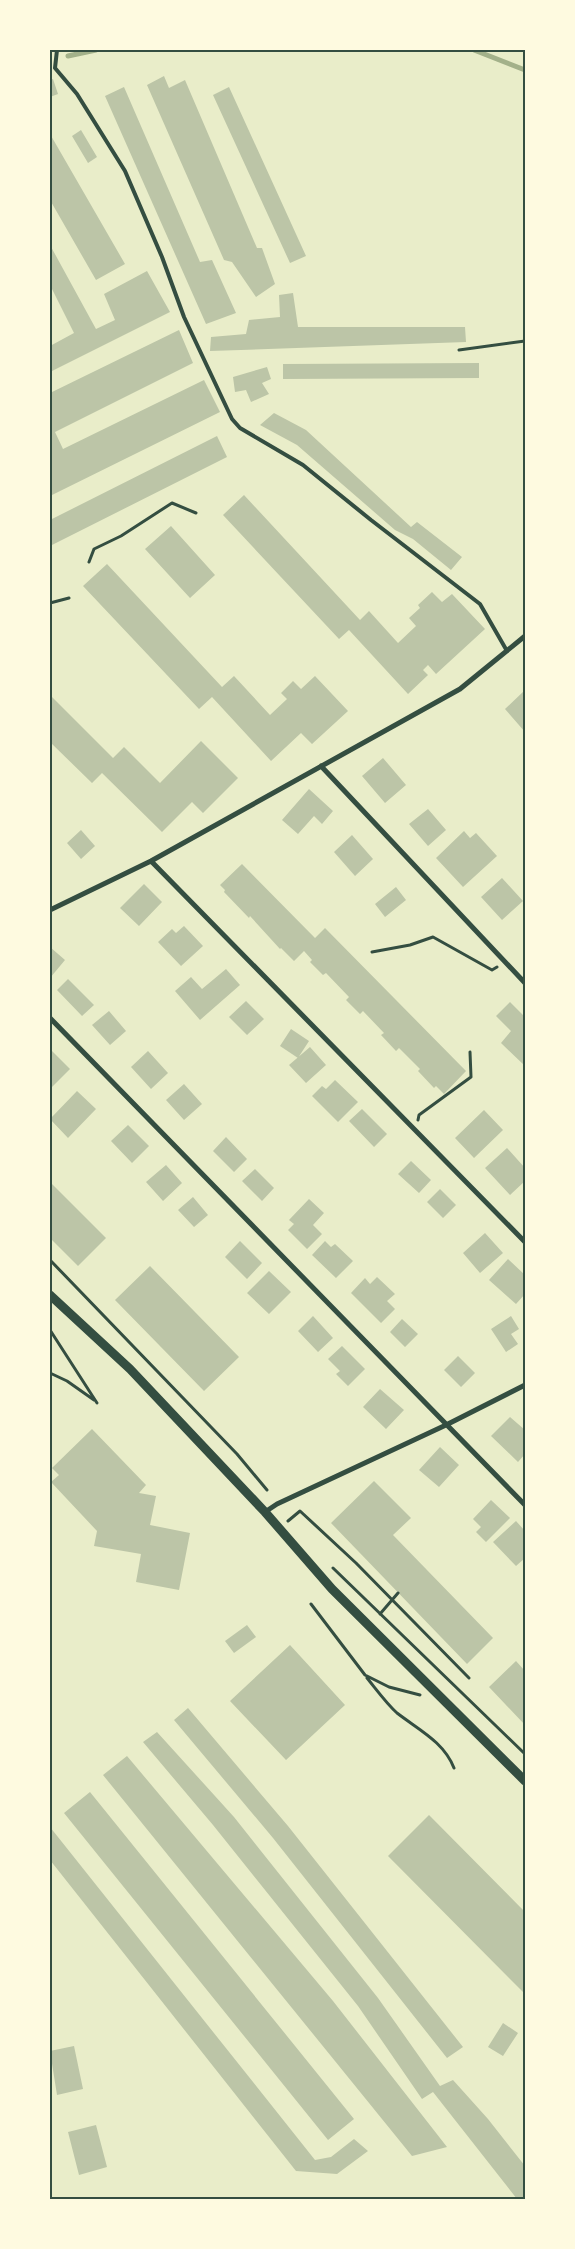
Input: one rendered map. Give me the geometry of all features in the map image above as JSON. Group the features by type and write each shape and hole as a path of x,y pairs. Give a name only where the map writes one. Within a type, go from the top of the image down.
{"street":[{"path":"50,910 152,861 460,689 525,636"},
{"path":"321,766 525,982"},
{"path":"152,861 525,1242"},
{"path":"50,1018 525,1505"},
{"path":"50,1295 130,1369 265,1512 332,1589 525,1780"},
{"path":"265,1512 276,1504 446,1426 525,1385"}],"lane":[{"path":"57,50 55,68 77,94 125,170 162,257 184,317 232,419 240,428 303,465 480,604 507,651"}],"path":[{"path":"459,350 525,341"},
{"path":"89,562 94,549 121,536 172,503 196,514"},
{"path":"50,603 68,598"},
{"path":"372,952 410,945 433,937 492,970 505,962"},
{"path":"415,1130 420,1115 471,1077 470,1052"},
{"path":"50,1260 237,1454 267,1490"},
{"path":"50,1330 97,1403 67,1381 50,1373"},
{"path":"290,1524 288,1520 300,1511 356,1563 469,1678"},
{"path":"326,1561 525,1754"},
{"path":"380,1614 398,1593"},
{"path":"311,1604 364,1676 396,1711 435,1740 451,1760 454,1768"},
{"path":"364,1676 389,1687 445,1702"}],"building":[{"path":"164,76 169,88 185,80 257,248 262,248 275,284 256,297 232,262 224,260 147,85"},
{"path":"53,79 58,94 50,97 50,80"},
{"path":"124,87 200,262 212,260 236,313 206,324 105,96"},
{"path":"229,87 306,256 290,263 213,95"},
{"path":"81,130 97,157 88,163 72,136"},
{"path":"50,134 125,264 96,280 50,200"},
{"path":"50,245 96,329 115,320 104,294 147,271 170,312 50,372 50,346 74,333 50,285"},
{"path":"293,293 298,327 465,327 466,342 210,351 211,337 246,334 249,320 280,317 279,295"},
{"path":"179,330 193,363 55,432 63,449 204,380 220,412 50,496 50,393"},
{"path":"479,363 479,378 283,379 283,364"},
{"path":"267,367 271,379 262,383 269,394 251,402 246,390 235,392 233,377"},
{"path":"274,413 306,430 411,527 417,522 462,557 451,570 413,539 395,530 297,445 260,425"},
{"path":"217,436 227,457 50,546 50,520"},
{"path":"244,495 360,620 369,611 398,643 416,626 409,618 420,608 418,605 432,592 442,602 452,594 485,629 436,674 428,665 423,670 428,675 408,694 349,630 339,639 223,515"},
{"path":"171,526 215,575 190,598 145,549"},
{"path":"107,564 222,687 234,676 270,715 287,699 281,693 293,681 301,689 315,676 348,711 312,744 301,733 271,761 212,697 199,709 83,586"},
{"path":"525,690 525,732 505,709"},
{"path":"50,695 113,758 124,747 160,783 201,741 238,778 203,813 192,802 162,832 102,773 92,783 50,742"},
{"path":"383,758 406,785 385,803 362,776"},
{"path":"309,789 333,811 322,824 314,816 298,834 282,820"},
{"path":"428,809 446,830 428,846 409,824"},
{"path":"81,830 95,846 81,859 67,843"},
{"path":"464,831 470,838 476,833 497,856 463,887 436,858"},
{"path":"352,835 373,859 355,876 334,852"},
{"path":"242,864 315,938 325,928 466,1071 444,1094 436,1086 434,1088 418,1071 420,1069 399,1048 396,1051 381,1035 384,1033 363,1011 360,1014 346,1000 349,997 326,973 323,975 310,962 312,960 304,951 294,961 224,892 225,890 220,885"},
{"path":"502,878 523,901 502,920 481,897"},
{"path":"144,884 162,902 139,926 120,908"},
{"path":"396,887 406,900 385,917 375,904"},
{"path":"184,926 203,946 181,966 158,942 172,929 176,933"},
{"path":"50,947 65,960 50,978"},
{"path":"226,969 240,985 200,1020 175,991 191,977 202,989"},
{"path":"68,979 94,1005 82,1016 57,990"},
{"path":"246,1001 264,1019 247,1035 229,1017"},
{"path":"510,1002 525,1017 525,1066 501,1043 511,1031 496,1016"},
{"path":"109,1011 126,1031 110,1045 92,1025"},
{"path":"291,1029 309,1041 298,1058 280,1046"},
{"path":"310,1047 326,1065 306,1083 289,1065"},
{"path":"50,1049 70,1069 50,1089"},
{"path":"148,1051 168,1073 151,1089 131,1067"},
{"path":"335,1080 358,1102 338,1122 312,1096 322,1086 326,1089"},
{"path":"184,1084 202,1104 184,1120 166,1100"},
{"path":"77,1091 96,1109 68,1138 50,1119"},
{"path":"362,1109 387,1134 374,1147 349,1121"},
{"path":"484,1110 503,1130 474,1158 455,1138"},
{"path":"128,1125 149,1146 132,1163 111,1141"},
{"path":"226,1137 247,1159 234,1172 213,1151"},
{"path":"507,1148 525,1168 525,1181 510,1195 485,1168"},
{"path":"411,1161 431,1180 419,1193 398,1174"},
{"path":"166,1165 182,1183 163,1201 146,1182"},
{"path":"255,1169 274,1188 262,1201 242,1181"},
{"path":"50,1182 106,1238 78,1266 50,1238"},
{"path":"440,1189 456,1205 443,1218 427,1202"},
{"path":"193,1197 208,1215 194,1227 178,1210"},
{"path":"309,1199 324,1213 313,1225 322,1234 307,1249 288,1230 294,1224 289,1220"},
{"path":"485,1233 503,1253 480,1273 463,1253"},
{"path":"240,1241 262,1263 247,1279 225,1257"},
{"path":"325,1241 331,1247 335,1244 353,1261 336,1278 312,1255"},
{"path":"508,1259 525,1275 525,1294 516,1304 489,1280"},
{"path":"150,1266 239,1357 204,1391 115,1300"},
{"path":"269,1271 291,1292 269,1314 247,1293"},
{"path":"377,1277 395,1294 387,1301 395,1309 381,1323 351,1293 365,1278 370,1284"},
{"path":"313,1316 333,1338 318,1352 298,1331"},
{"path":"511,1316 519,1329 511,1334 518,1344 506,1352 491,1329"},
{"path":"402,1319 418,1334 405,1347 390,1332"},
{"path":"342,1346 365,1369 348,1386 336,1374 340,1371 328,1359"},
{"path":"458,1356 475,1373 461,1387 444,1370"},
{"path":"380,1389 404,1410 386,1429 363,1407"},
{"path":"510,1417 525,1430 525,1454 518,1462 491,1436"},
{"path":"92,1429 146,1485 139,1493 156,1496 150,1525 190,1533 179,1590 136,1582 141,1554 94,1546 97,1531 51,1482 59,1475 52,1468"},
{"path":"440,1447 459,1465 439,1487 419,1470"},
{"path":"374,1481 411,1518 393,1535 493,1638 467,1664 331,1523"},
{"path":"491,1500 510,1518 486,1542 476,1532 481,1527 473,1519"},
{"path":"516,1521 525,1531 525,1558 516,1566 493,1542"},
{"path":"247,1625 256,1637 234,1653 225,1641"},
{"path":"290,1645 345,1705 286,1760 230,1701"},
{"path":"516,1661 525,1671 525,1725 489,1687"},
{"path":"188,1708 288,1826 463,2047 447,2058 273,1838 174,1720"},
{"path":"157,1732 234,1817 378,1998 440,2086 453,2080 488,2119 525,2166 525,2199 517,2199 433,2092 422,2099 358,2006 213,1825 143,1742"},
{"path":"127,1756 333,2001 447,2147 412,2156 103,1775"},
{"path":"90,1792 354,2119 328,2140 64,1813"},
{"path":"429,1815 525,1912 525,1994 388,1856"},
{"path":"50,1827 315,2160 331,2157 354,2139 368,2151 337,2174 296,2171 50,1860"},
{"path":"503,2023 518,2033 503,2056 488,2047"},
{"path":"74,2046 83,2089 57,2095 50,2051"},
{"path":"96,2125 107,2167 79,2175 68,2132"}],"waterway":[{"path":"68,56 96,50"},
{"path":"474,50 525,70"}]}
